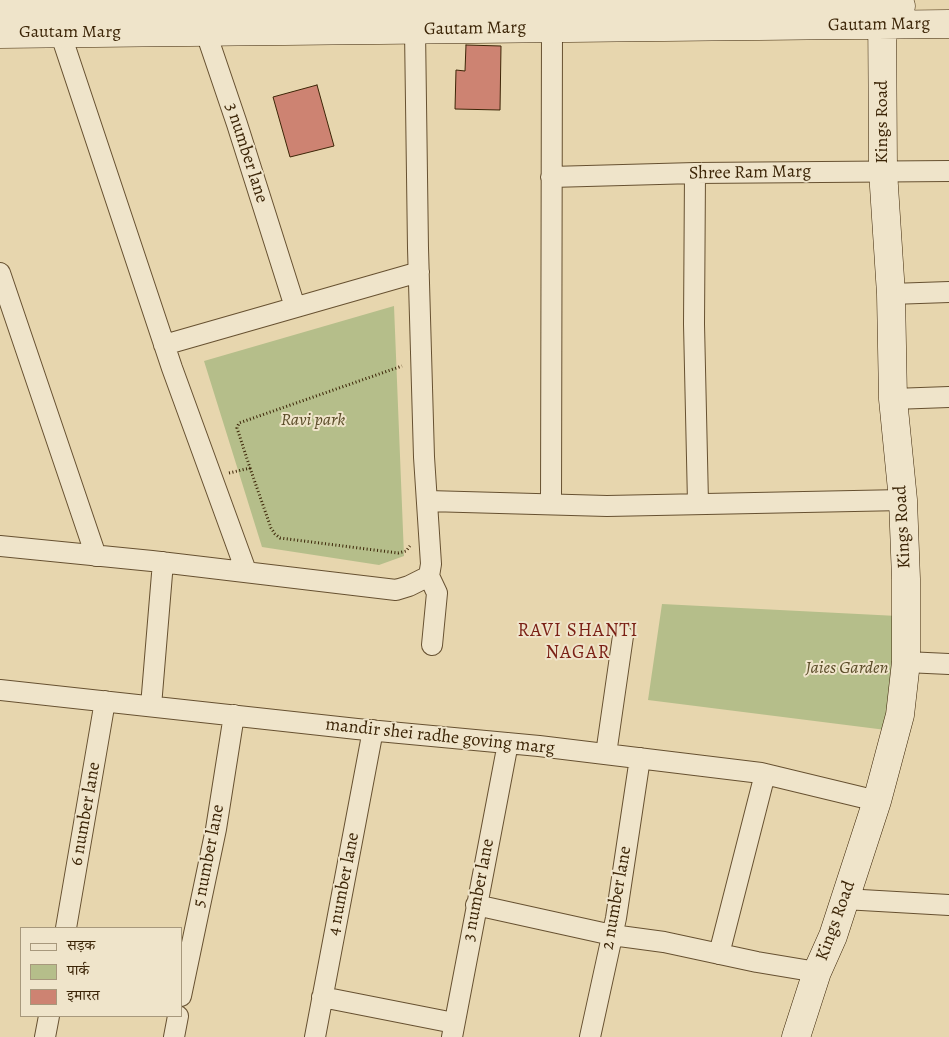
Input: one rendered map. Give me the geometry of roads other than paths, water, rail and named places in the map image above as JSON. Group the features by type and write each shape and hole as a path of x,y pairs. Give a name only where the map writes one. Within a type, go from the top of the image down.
{"street":[{"path":"200,14 269,5 406,12 619,3 774,3 882,10 949,6"},
{"name":"Gautam Marg","path":"0,34 54,15 406,12 552,28 882,10 949,24"},
{"name":"Kings Road","path":"796,1037 817,972 833,936 877,801 900,715 906,662 906,579 903,500 892,399 891,294 883,171 882,10"},
{"path":"0,11 54,15 164,345 246,572"},
{"path":"406,12 419,272 424,458 431,564 429,576 437,593 432,644"},
{"name":"3 number lane","path":"200,14 295,307"},
{"path":"551,504 552,28"},
{"name":"Shree Ram Marg","path":"551,177 949,170"},
{"path":"695,174 694,324 698,503"},
{"path":"164,345 419,272"},
{"path":"0,273 96,556"},
{"path":"891,294 949,292"},
{"path":"892,399 949,397"},
{"path":"428,501 607,506 903,500"},
{"path":"0,546 163,562 396,590 429,576"},
{"path":"151,706 163,562"},
{"path":"606,754 623,636"},
{"path":"906,662 949,664"},
{"name":"mandir shei radhe goving marg","path":"0,690 640,758 765,774 877,801"},
{"name":"6 number lane","path":"66,927 105,701"},
{"name":"5 number lane","path":"182,985 186,943 216,829 234,715"},
{"name":"4 number lane","path":"315,1037 373,730"},
{"name":"3 number lane","path":"453,1030 508,743"},
{"name":"2 number lane","path":"590,1037 612,935 640,758"},
{"path":"719,954 765,774"},
{"path":"844,899 949,905"},
{"path":"476,905 612,935 664,942 817,972"},
{"path":"322,997 453,1030"},
{"path":"45,1037 49,1017"},
{"path":"174,1037 178,1017"}],"district":[{"name":"RAVI SHANTI NAGAR","path":"578,642"}],"park label":[{"name":"Ravi park","path":"313,421"},
{"name":"Jaies Garden","path":"847,669"}]}
